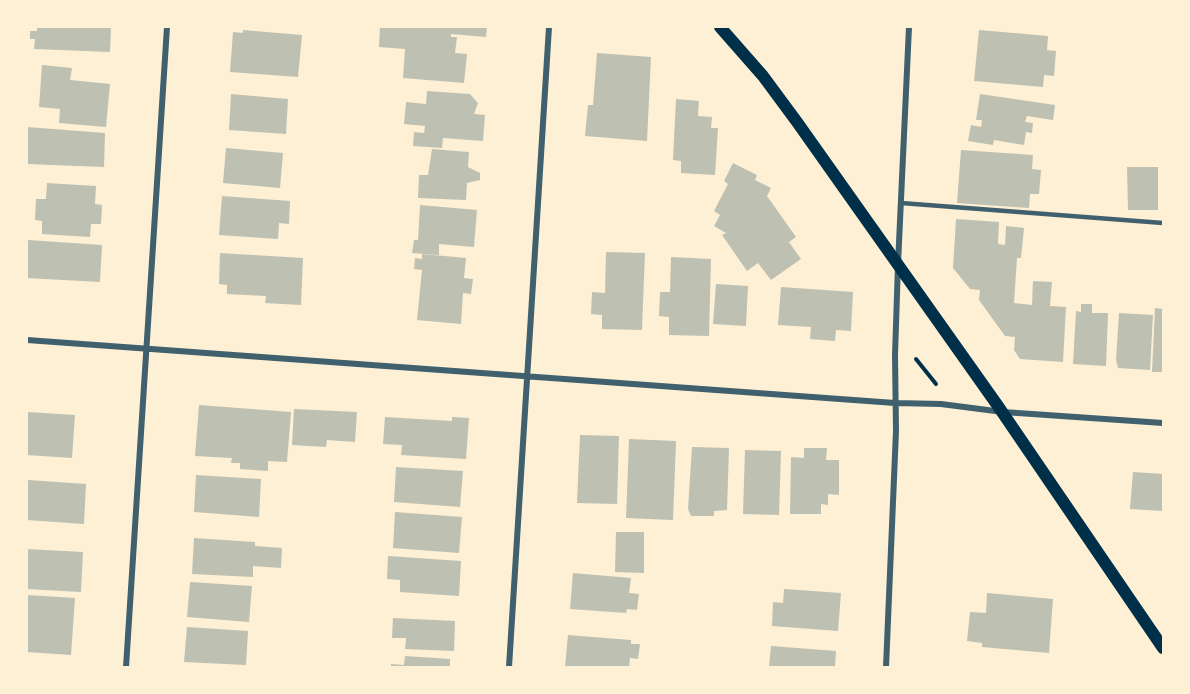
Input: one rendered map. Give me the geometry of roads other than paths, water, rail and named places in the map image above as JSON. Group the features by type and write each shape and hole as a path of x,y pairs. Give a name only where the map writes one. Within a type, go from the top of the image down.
{"main road":[{"path":"720,27 763,76 898,264 1003,412 1163,648"}],"street":[{"path":"126,667 167,27"},
{"path":"509,667 549,27"},
{"path":"886,667 896,431 895,355 898,264 909,27"},
{"path":"27,340 896,403 941,404 1003,412 1163,423"}],"lane":[{"path":"901,203 1163,223"}]}
